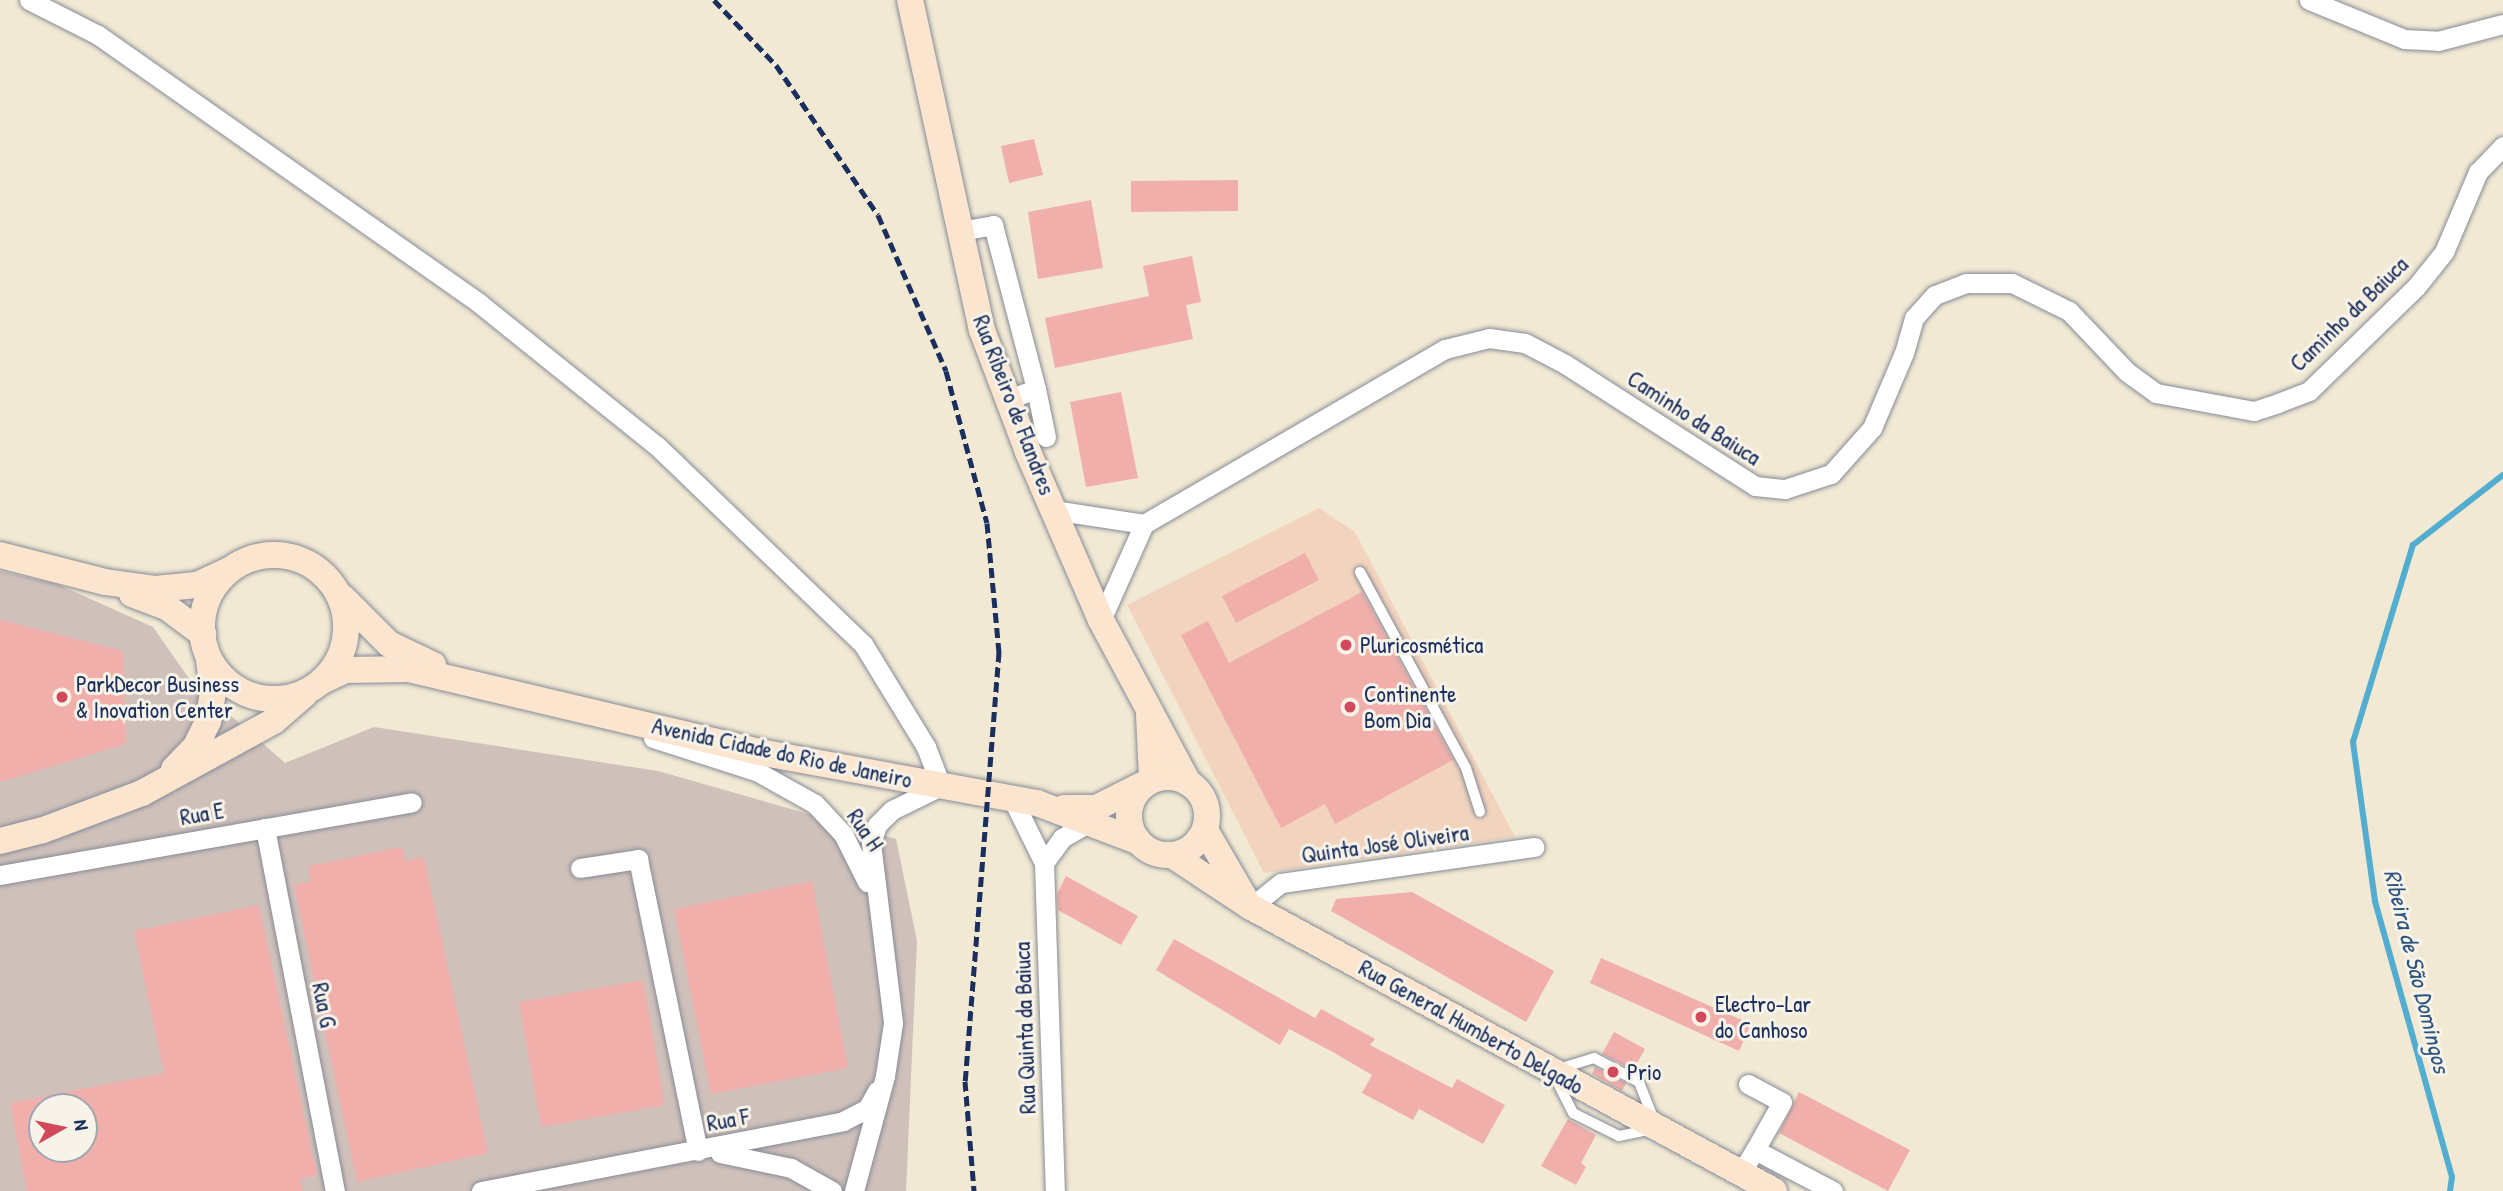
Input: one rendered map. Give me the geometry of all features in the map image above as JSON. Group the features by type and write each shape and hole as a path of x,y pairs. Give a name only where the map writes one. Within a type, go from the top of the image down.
{"main road":[{"name":"Rua Ribeiro de Flandres","path":"910,0 982,330 1053,510 1101,620 1148,712 1188,782 1203,798 1205,830 1251,907"},
{"path":"0,555 105,582 168,608 205,644 221,675 239,690 262,698 286,699 315,686"},
{"path":"0,841 43,830 142,793 274,721 315,686 337,662 346,639 345,614 337,592 312,566 278,555 254,558 197,585 175,588 105,582"},
{"path":"142,793 196,746 208,720 214,692 205,644 205,609 215,586 232,568"},
{"name":"Avenida Cidade do Rio de Janeiro","path":"337,592 389,644 432,665 514,694"},
{"name":"Avenida Cidade do Rio de Janeiro","path":"315,686 346,670 376,666 409,669 759,752 1052,807"},
{"name":"Rua Ribeiro de Flandres","path":"1137,841 1128,818 1134,794 1148,782 1148,712"},
{"path":"1052,807 1096,808 1148,782 1177,777 1188,782"},
{"path":"1052,807 1137,841 1147,850 1172,855 1192,847 1205,830"},
{"path":"0,835 43,830"},
{"name":"Rua General Humberto Delgado","path":"1172,855 1251,907 1774,1191"}],"street":[{"path":"29,0 98,35 479,303 657,446 863,644 926,747 941,786"},
{"path":"2309,0 2404,39 2438,41 2503,24"},
{"name":"Caminho da Baiuca","path":"1144,524 1445,349 1489,338 1525,343 1565,363 1755,486 1785,489 1816,481 1830,474 1872,428 1905,353 1914,318 1934,295 1966,283 2012,283 2069,311 2127,372 2156,393 2254,411 2309,391 2416,287 2444,251 2478,172 2503,146"},
{"path":"960,231 993,225 1046,437"},
{"path":"1008,399 1036,389"},
{"path":"1053,510 1144,524 1101,620"},
{"name":"Rua H","path":"514,694 758,772 815,804 843,834 863,869 877,913"},
{"name":"Rua H","path":"854,1191 886,1076 892,1023 877,913 871,842 877,825 892,810 941,786"},
{"name":"Rua Quinta da Baiuca","path":"1012,798 1044,863 1055,1191"},
{"name":"Rua E","path":"0,875 412,802"},
{"path":"1044,863 1062,838 1090,822"},
{"name":"Rua G","path":"265,828 335,1191"},
{"name":"Quinta José Oliveira","path":"1251,907 1281,883 1534,847"},
{"path":"481,1191 698,1151 638,859 580,868"},
{"name":"Rua F","path":"698,1151 843,1121 867,1109 886,1076"},
{"path":"1741,1173 1782,1101 1748,1084"},
{"path":"1755,1150 1833,1191"},
{"name":"Rua F","path":"698,1151 791,1168 832,1191"}],"lane":[{"path":"1360,572 1466,768 1480,812"}],"shaded area":[{"path":"1319,508 1355,532 1515,837 1264,873 1127,605"},
{"path":"0,571 57,584 153,627 190,680 285,763 374,727 658,771 896,839 917,941 906,1191 0,1191"}],"building":[{"path":"1034,139 1043,175 1009,183 1001,146"},
{"path":"1238,180 1238,211 1131,212 1131,181"},
{"path":"1091,200 1103,268 1038,279 1028,212"},
{"path":"1192,256 1201,302 1186,305 1193,339 1055,368 1045,318 1149,296 1143,266"},
{"path":"1121,392 1138,478 1086,487 1070,402"},
{"path":"1305,553 1319,580 1236,623 1222,596"},
{"name":"Continente Bom Dia","path":"1362,592 1453,760 1335,824 1325,804 1281,828 1181,635 1208,621 1229,663"},
{"name":"ParkDecor Business & Inovation Center","path":"0,620 123,651 126,744 0,782"},
{"path":"402,847 405,861 424,857 488,1153 357,1182 294,885 311,881 308,866"},
{"path":"1066,876 1138,916 1121,945 1058,910 1057,894"},
{"path":"812,881 848,1068 711,1094 674,909"},
{"path":"1412,892 1554,971 1526,1022 1331,911 1336,899"},
{"path":"259,905 317,1175 300,1179 303,1191 27,1191 10,1103 28,1099 28,1163 98,1163 98,1093 61,1093 164,1073 134,931"},
{"path":"1174,939 1315,1018 1321,1009 1375,1039 1370,1045 1452,1088 1457,1079 1505,1105 1483,1144 1419,1109 1413,1120 1362,1093 1372,1075 1289,1029 1280,1045 1156,970"},
{"path":"1601,958 1751,1024 1739,1051 1590,983"},
{"path":"643,980 665,1105 541,1127 519,1002"},
{"path":"1614,1032 1645,1049 1633,1070 1602,1054"},
{"path":"1595,1067 1626,1083 1622,1091 1592,1074"},
{"path":"1799,1092 1910,1150 1888,1191 1779,1133"},
{"path":"1568,1119 1596,1135 1581,1163 1586,1167 1576,1185 1541,1166"}],"waterway":[{"name":"Ribeira de São Domingos","path":"2450,1191 2452,1177 2375,901 2353,742 2413,545 2503,475"}],"railway":[{"path":"714,0 776,65 878,215 946,371 987,523 999,652 965,1081 974,1191"}],"place":[{"name":"Pluricosmética","path":"1346,645"},
{"name":"ParkDecor Business & Inovation Center","path":"62,697"},
{"name":"Continente Bom Dia","path":"1350,707"},
{"name":"Electro-Lar do Canhoso","path":"1701,1017"},
{"name":"Prio","path":"1613,1072"}]}
